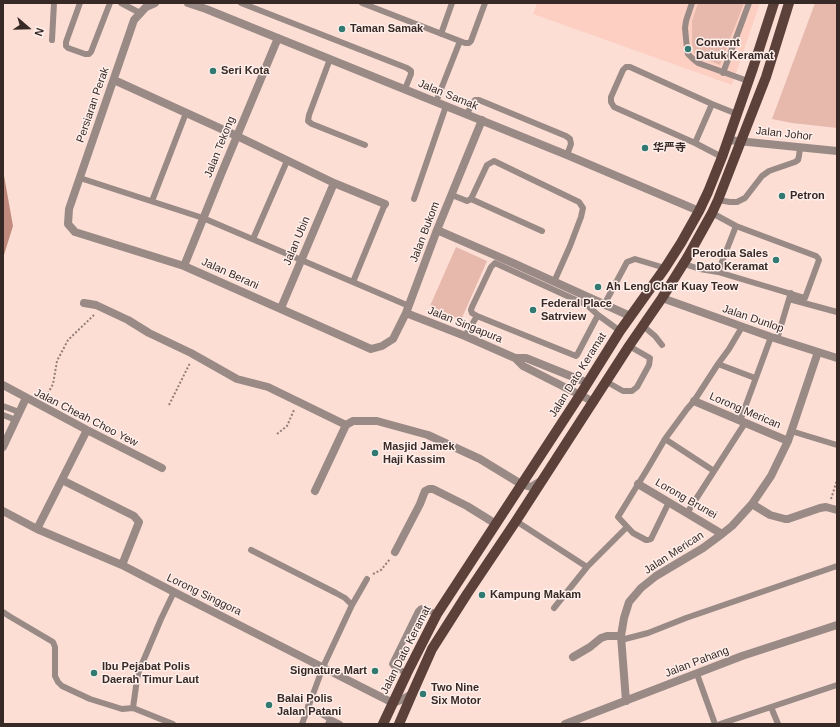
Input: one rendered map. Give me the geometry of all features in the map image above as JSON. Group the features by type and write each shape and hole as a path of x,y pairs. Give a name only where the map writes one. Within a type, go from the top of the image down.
{"main road":[{"name":"Jalan Dato Keramat","path":"383,724 437,614 588,383 620,331 665,268 699,211 722,157 774,3"},
{"name":"Jalan Dato Keramat","path":"399,724 432,649 684,264 712,213 766,77 789,3"}],"street":[{"name":"Persiaran Perak","path":"68,224 69,210 134,20 146,7 155,3"},
{"name":"Jalan Samak","path":"188,3 207,6 278,38 482,120 699,211"},
{"name":"Jalan Tekong","path":"184,266 278,38"},
{"path":"114,80 237,136 334,183 385,204"},
{"name":"Jalan Bukom","path":"382,346 393,339 407,310 437,230 482,120"},
{"name":"Jalan Johor","path":"728,140 837,151"},
{"name":"Jalan Ubin","path":"281,308 334,183"},
{"name":"Jalan Berani","path":"68,224 76,232 184,266 371,349 382,346"},
{"path":"437,230 630,316"},
{"name":"Jalan Dunlop","path":"662,298 774,338 837,358"},
{"path":"84,303 96,305 128,320 149,333 194,355 237,379 268,386 298,402 346,424"},
{"name":"Jalan Singapura","path":"407,310 515,358 523,366 594,402"},
{"name":"Jalan Merican","path":"626,701 621,638 624,618 629,602 641,588 656,576 703,548 722,534 732,526 752,504 771,476 788,441 818,352"},
{"name":"Jalan Singapura","path":"515,358 526,358 588,383"},
{"path":"3,385 26,398"},
{"name":"Jalan Cheah Choo Yew","path":"3,447 26,398 162,468"},
{"name":"Lorong Merican","path":"694,401 788,441"},
{"path":"315,491 346,424 353,420 377,422 428,435 480,459 521,484 531,487 543,479"},
{"path":"37,529 87,430"},
{"path":"62,480 134,516 139,522 122,565"},
{"name":"Lorong Brunei","path":"638,484 722,534"},
{"path":"395,552 420,504 425,491 429,489 433,489 467,506 496,524"},
{"path":"752,504 770,515 785,519 820,508 837,510"},
{"name":"Lorong Singgora","path":"3,511 37,529 122,565 394,703"},
{"name":"Jalan Pahang","path":"565,724 742,656 837,625"},
{"path":"573,657 590,647 601,638 607,636 621,638"},
{"path":"394,703 403,700 412,694"}],"lane":[{"path":"52,40 54,3"},
{"path":"80,3 66,42 66,46 85,54 89,54 110,3"},
{"path":"122,3 140,13"},
{"path":"241,3 407,68 411,71 411,74 405,89"},
{"path":"362,3 465,43 469,43 471,41 485,3"},
{"path":"441,34 452,3"},
{"path":"692,3 685,28 688,54 698,63 748,81"},
{"path":"723,73 749,3"},
{"path":"436,102 460,41"},
{"path":"330,59 308,121 364,145"},
{"path":"722,157 695,143 614,107 611,102 611,97 623,70 626,67 630,67 737,114"},
{"path":"467,114 472,102 479,100 566,136 570,139 571,144 567,155"},
{"path":"695,143 712,104"},
{"path":"414,199 446,106"},
{"path":"152,202 186,113"},
{"path":"718,200 737,202 745,198 762,176 769,171 798,160 800,147"},
{"path":"253,239 287,161"},
{"path":"471,199 487,164 494,161 579,202 583,208 570,246 554,282"},
{"path":"80,178 203,218 353,282 407,310"},
{"path":"452,195 467,201 471,199 542,231"},
{"path":"353,282 385,204"},
{"path":"712,213 736,226 818,258 819,260 805,298 790,296"},
{"path":"718,272 736,226"},
{"path":"604,305 627,262 635,259 665,268"},
{"path":"598,315 578,355 576,356 477,316 472,313 471,310 491,267 495,264 587,305 620,331"},
{"path":"684,264 700,269 718,272 837,312"},
{"path":"686,513 714,471 743,422 755,378 774,338 790,296"},
{"path":"465,336 477,316"},
{"path":"643,326 655,336 662,345"},
{"path":"669,502 651,539 648,540 633,532 618,517 665,439 694,401 742,327"},
{"path":"607,382 623,391 632,391 637,387 650,365 650,358 629,346"},
{"path":"718,364 755,378"},
{"path":"3,406 18,416"},
{"path":"3,415 18,416"},
{"path":"791,431 837,445"},
{"path":"665,439 714,471"},
{"path":"516,521 587,567"},
{"path":"554,608 587,567 627,527"},
{"path":"252,550 336,593 345,598 352,605"},
{"path":"621,638 648,633 686,618 837,566"},
{"path":"302,724 323,667 352,605 367,579"},
{"path":"133,708 139,671 174,592"},
{"path":"407,673 395,668 392,664 418,611 422,608 437,614"},
{"path":"3,612 54,642 55,676 62,686 90,699 122,709 133,708 173,724"},
{"path":"697,674 715,724"},
{"path":"720,724 837,686"},
{"path":"308,706 329,722 340,724"},
{"path":"772,707 778,724"}],"path":[{"path":"41,406 53,384 57,361 68,340 102,308"},
{"path":"169,405 194,355"},
{"path":"277,434 287,426 298,402"},
{"path":"828,508 837,480"},
{"path":"367,579 381,570 389,562 395,552"}],"shaded area":[{"name":"Convent Datuk Keramat","path":"537,3 760,3 732,85 533,14"},
{"path":"698,3 744,3 720,65 694,53 692,43 692,21"},
{"path":"815,3 837,3 837,128 792,123 772,119"},
{"path":"3,170 13,226 3,258"},
{"path":"456,247 487,261 461,320 430,306"}],"place":[{"name":"Taman Samak","path":"342,29"},
{"name":"Convent Datuk Keramat","path":"688,49"},
{"name":"Seri Kota","path":"213,71"},
{"name":"华严寺","path":"645,148"},
{"name":"Petron","path":"782,196"},
{"name":"Perodua Sales Dato Keramat","path":"776,260"},
{"name":"Ah Leng Char Kuay Teow","path":"598,287"},
{"name":"Federal Place Satrview","path":"533,310"},
{"name":"Masjid Jamek Haji Kassim","path":"375,453"},
{"name":"Kampung Makam","path":"482,595"},
{"name":"Signature Mart","path":"375,671"},
{"name":"Ibu Pejabat Polis Daerah Timur Laut","path":"94,673"},
{"name":"Two Nine Six Motor","path":"423,694"},
{"name":"Balai Polis Jalan Patani","path":"269,705"}]}
